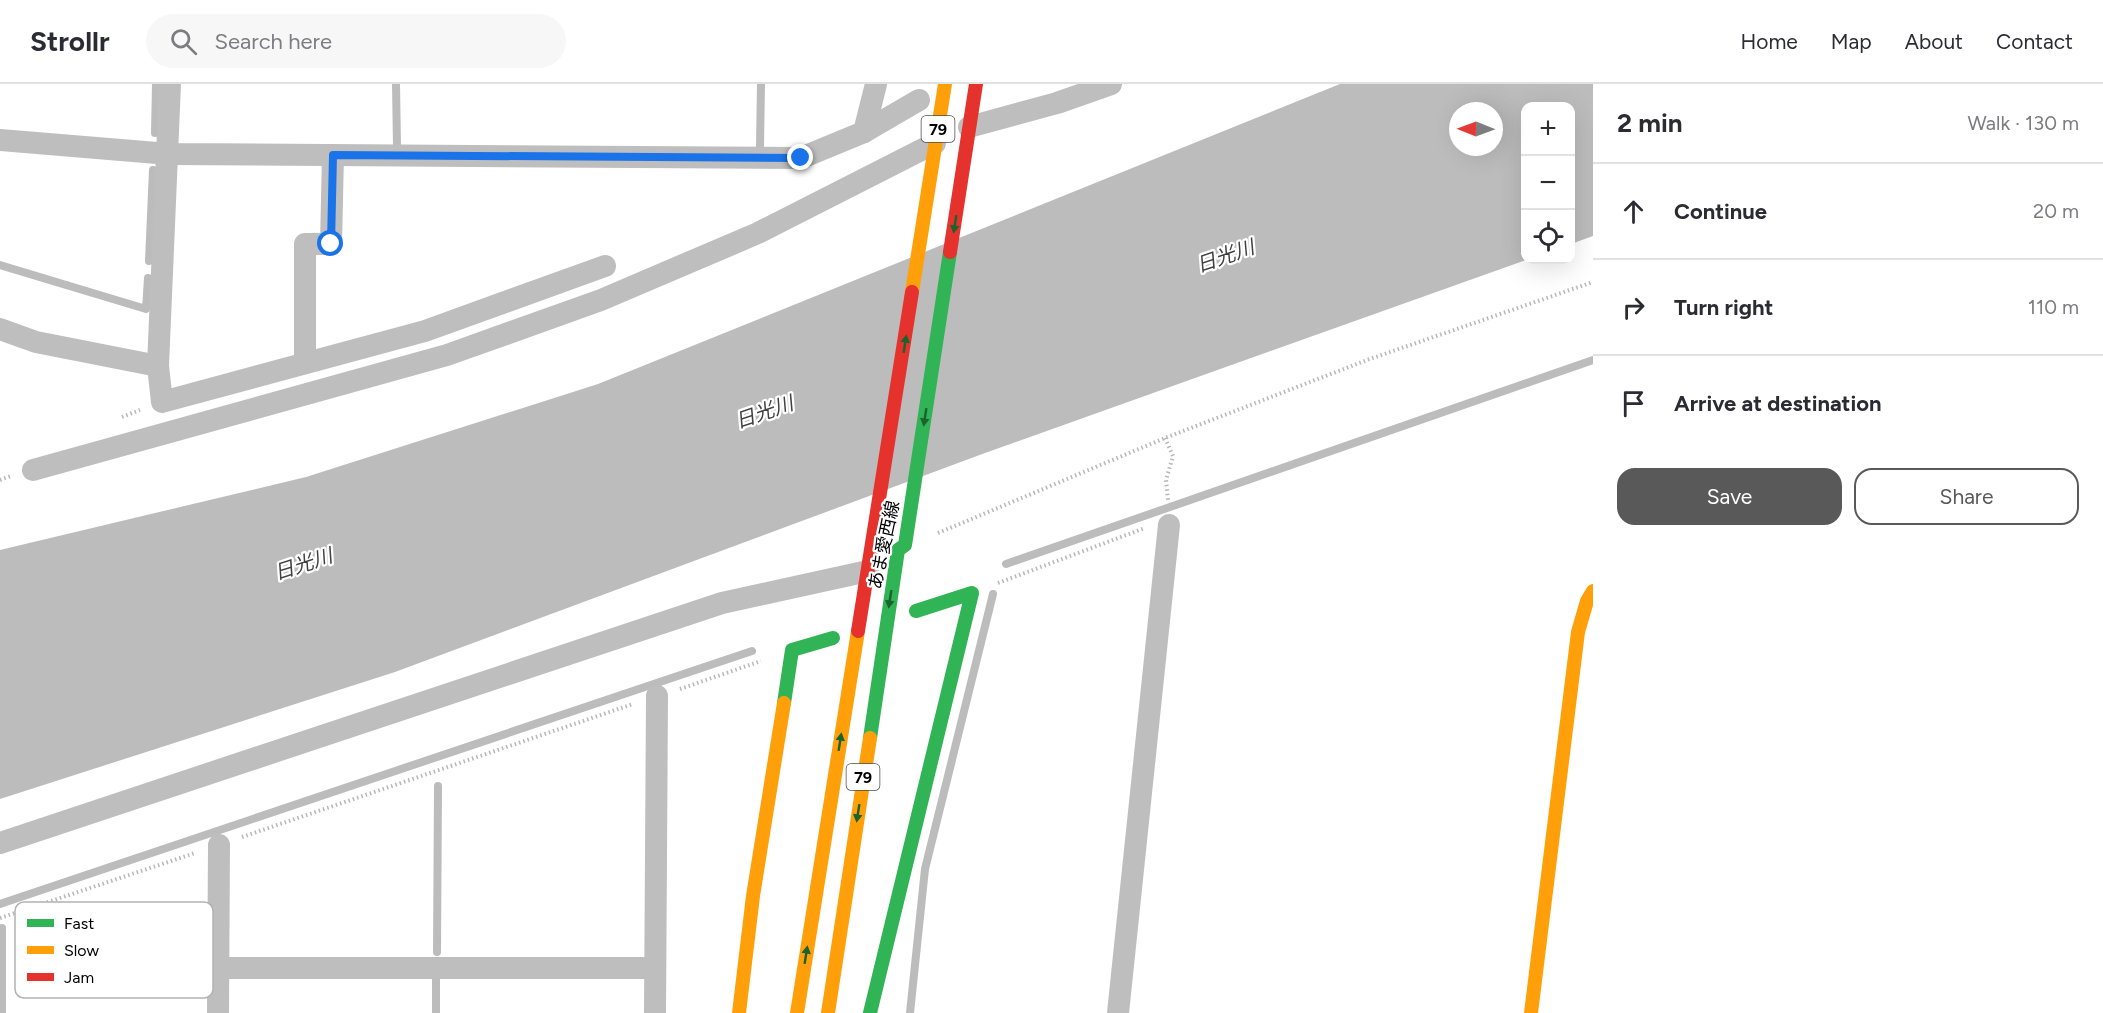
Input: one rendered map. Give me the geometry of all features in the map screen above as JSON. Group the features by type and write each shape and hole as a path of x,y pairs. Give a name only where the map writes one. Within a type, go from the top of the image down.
{"main road":[{"name":"あま愛西線","path":"797,1013 945,84"},
{"name":"あま愛西線","path":"828,1013 976,84"},
{"path":"1531,1013 1578,632 1587,601 1593,591"},
{"path":"916,611 972,593"},
{"path":"870,1013 972,593"},
{"path":"739,1013 753,896 792,650 833,638"}],"street":[{"path":"170,84 169,153 158,366 162,402 425,331 605,266"},
{"path":"864,132 876,84"},
{"path":"969,127 1057,103 1111,84"},
{"path":"0,140 169,153 801,158 864,132 919,100"},
{"path":"33,470 447,355 601,300 758,233 935,143"},
{"path":"305,363 305,244 331,244 333,155"},
{"path":"0,329 36,342 158,366"},
{"path":"1118,1013 1169,525"},
{"path":"0,843 722,603 868,571"},
{"path":"655,1013 657,696"},
{"path":"218,1013 219,845"},
{"path":"219,968 655,968"}],"path":[{"path":"901,547 1165,438 1367,360 1593,282"},
{"path":"1165,438 1173,456 1166,480 1168,500"},
{"path":"972,593 1157,523 1169,525"},
{"path":"48,902 792,650"},
{"path":"0,918 15,913"}],"water":[{"name":"日光川","path":"1340,84 1593,84 1593,236 1575,243 1575,102 1521,102 1521,262 985,453 395,672 0,799 0,550 306,477 598,384"}],"waterway":[{"path":"155,133 156,84"},
{"path":"396,84 397,147"},
{"path":"760,146 761,84"},
{"path":"149,261 153,170"},
{"path":"0,265 146,309 148,278"},
{"path":"1006,564 1593,360"},
{"path":"910,1013 925,869 993,594"},
{"path":"0,904 752,651"},
{"path":"437,952 438,786"},
{"path":"2,928 2,1013"},
{"path":"436,980 436,1013"}],"traffic: fast":[{"path":"870,738 898,550 905,545 950,252"},
{"path":"870,1013 972,593 916,611"},
{"path":"784,703 792,650 833,638"}],"traffic: slow":[{"path":"912,292 945,84"},
{"path":"1531,1013 1578,632 1587,601 1593,591"},
{"path":"797,1013 858,631"},
{"path":"739,1013 753,896 784,703"},
{"path":"828,1013 870,738"}],"traffic: jam":[{"path":"950,252 976,84"},
{"path":"858,631 912,292"}],"route":[{"path":"331,244 333,155 801,158"}]}
